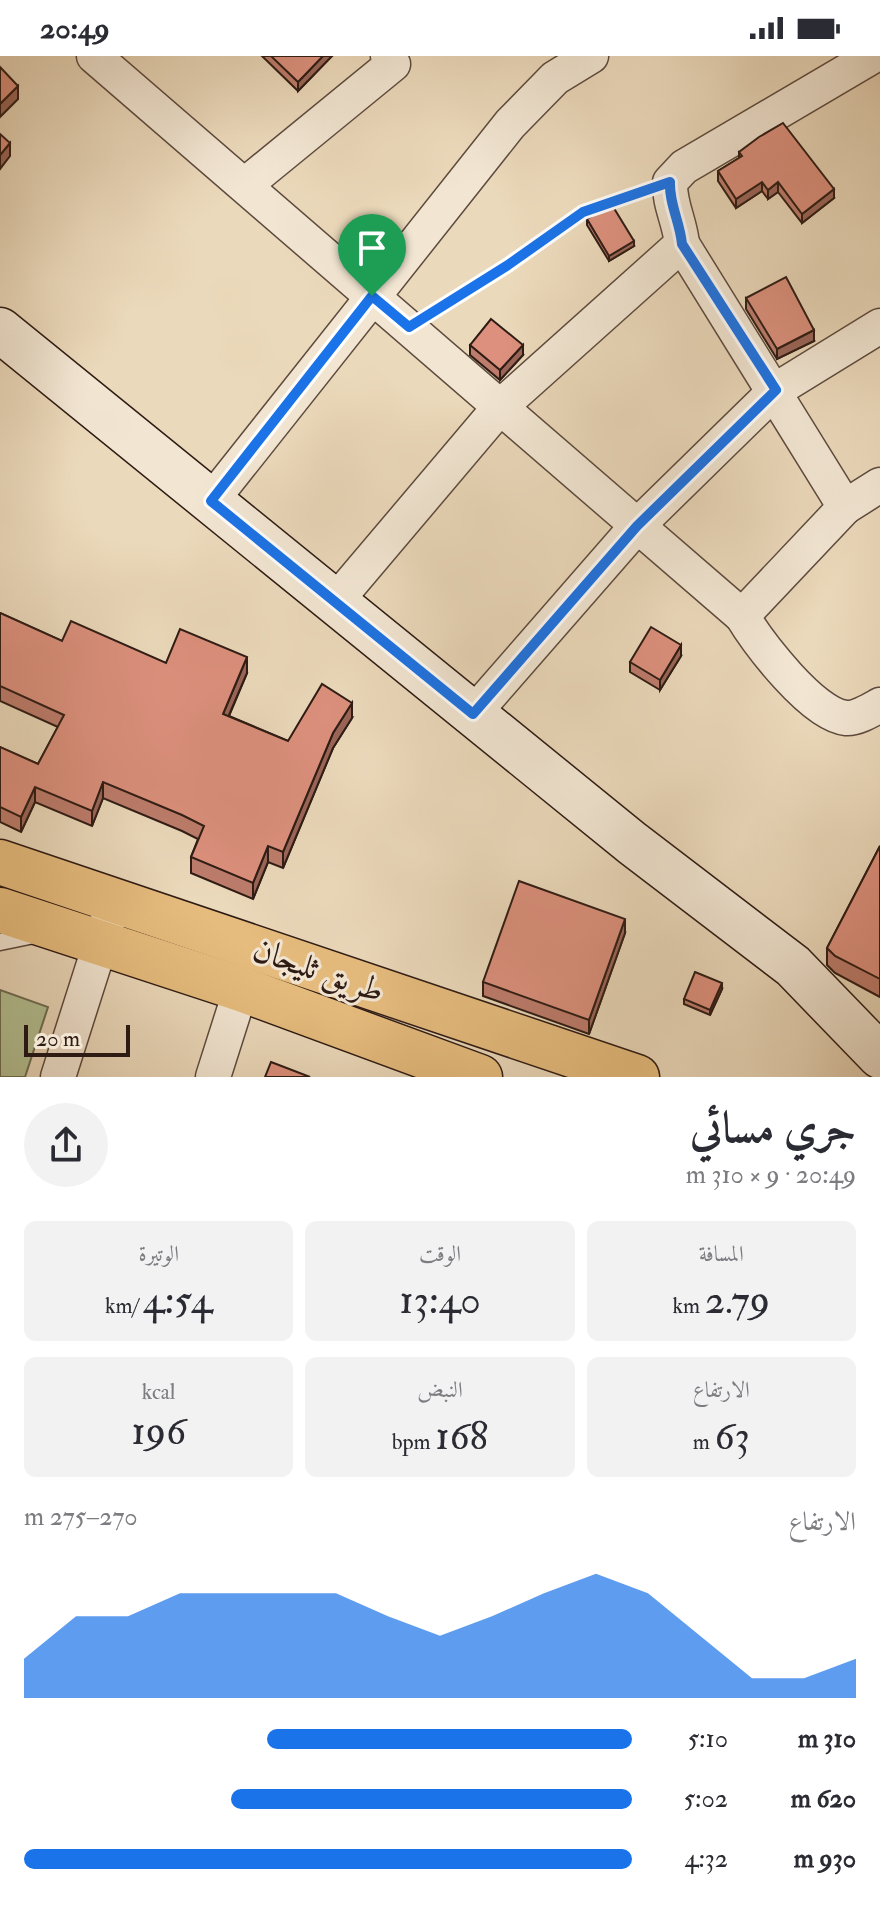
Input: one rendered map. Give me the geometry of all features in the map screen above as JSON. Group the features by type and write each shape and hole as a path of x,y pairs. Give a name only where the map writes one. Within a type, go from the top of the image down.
{"main road":[{"name":"طريق ثليجان","path":"0,862 637,1077"},
{"name":"طريق ثليجان","path":"0,910 241,989 401,1064 480,1077"}],"street":[{"path":"94,56 742,616 766,656 831,715 849,719 880,705"},
{"path":"211,501 510,124 555,78 591,56"},
{"path":"845,507 776,390 682,244 681,227 669,197 670,182 684,167 873,56"},
{"path":"245,185 396,59"},
{"path":"335,602 500,407 682,244"},
{"path":"473,714 637,526 776,390 880,326"},
{"path":"0,330 632,843 793,966 880,1056"},
{"path":"742,616 845,507 880,485"},
{"path":"58,1077 80,936 114,900"},
{"path":"213,1077 241,989"}],"lane":[{"path":"0,942 80,936"}],"path":[{"path":"409,327 508,265 583,212 670,182"}],"green space":[{"path":"0,990 48,1007 25,1077 0,1077"}],"building":[{"path":"271,56 323,56 298,82"},
{"path":"0,67 18,86 0,104"},
{"path":"783,123 834,189 802,214 778,182 768,190 762,182 736,199 718,171 742,156 739,152 759,137"},
{"path":"0,134 10,143 0,155"},
{"path":"612,205 634,241 609,256 587,219"},
{"path":"786,277 814,330 777,349 746,298"},
{"path":"491,319 523,345 500,370 470,345"},
{"path":"0,613 62,641 71,621 166,663 180,629 247,657 223,714 288,741 322,684 352,703 333,733 283,852 268,846 253,883 191,857 204,826 103,782 92,811 35,787 21,817 0,807 0,747 38,764 64,715 0,686"},
{"path":"651,627 681,645 660,680 630,662"},
{"path":"880,846 880,979 835,956 827,948"},
{"path":"519,881 625,919 589,1020 483,982"},
{"path":"695,972 722,983 710,1010 684,999"},
{"path":"271,1062 310,1077 265,1077"}],"route":[{"path":"670,182 669,197 681,227 682,244 776,390 637,526 473,714 211,501 372,296 409,327 508,265 583,212 670,182"}]}
